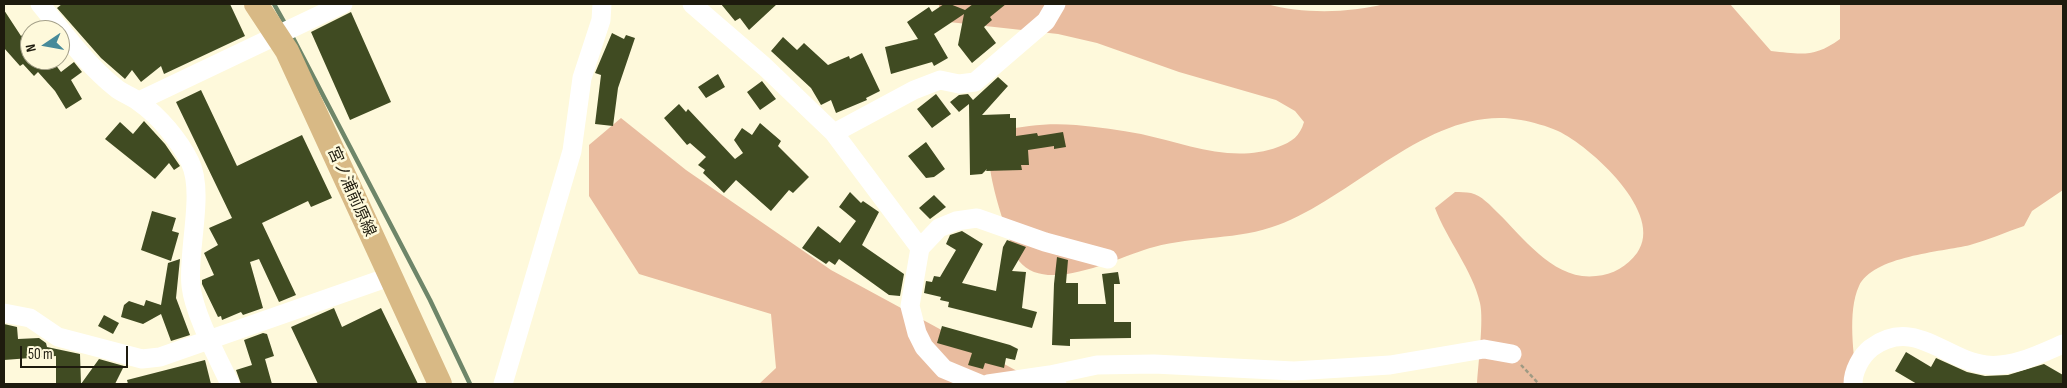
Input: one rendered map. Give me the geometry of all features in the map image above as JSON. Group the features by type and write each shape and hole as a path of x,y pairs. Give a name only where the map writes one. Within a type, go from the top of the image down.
{"main road":[{"name":"宮ノ浦前原線","path":"256,4 287,51 389,277 440,384"}],"street":[{"path":"40,4 77,49 117,89 139,101 159,120 191,164 195,190 194,235 189,261 191,288 209,340 230,384"},
{"path":"139,101 343,4"},
{"path":"502,384 572,151 582,78 601,20 602,4"},
{"path":"692,4 765,67 834,133 920,248"},
{"path":"834,133 914,90 940,80 959,84 976,82 1046,21 1056,4"},
{"path":"980,384 944,368 924,348 917,334 910,306 920,248 939,228 956,221 977,218 1045,242 1108,259"},
{"path":"4,313 30,318 58,337 142,359 160,357 389,277"},
{"path":"1853,384 1858,363 1867,351 1892,337 1910,337 1934,344 1968,360 1986,365 2002,365 2028,358 2063,344"},
{"path":"988,384 1054,380 1097,365 1154,364 1294,371 1390,364 1484,349 1512,354"}],"path":[{"path":"1512,354 1539,384"}],"shaded area":[{"path":"939,4 1267,4 1310,11 1341,11 1384,4 1730,4 1771,51 1799,54 1815,52 1840,39 1840,4 2063,4 2063,190 2032,211 2024,226 1970,245 1926,253 1893,262 1878,268 1867,276 1859,286 1853,308 1852,334 1857,384 1477,384 1481,331 1480,303 1472,279 1435,208 1455,192 1475,194 1489,204 1529,245 1553,265 1581,276 1596,276 1614,272 1629,262 1637,253 1643,237 1641,220 1633,201 1620,183 1605,166 1572,139 1549,127 1521,120 1488,118 1457,125 1426,138 1336,194 1278,225 1232,236 1185,241 1154,247 1084,270 1047,275 1031,271 1019,261 1003,220 990,170 990,156 1001,131 1038,125 1076,125 1141,134 1210,151 1244,154 1261,152 1287,143 1298,135 1304,122 1295,111 1276,100 1179,72 1097,43 1058,34 949,22 939,13"},
{"path":"621,118 686,170 831,270 1041,384 759,384 776,368 771,314 639,274 589,196 589,145"}],"building":[{"path":"62,4 230,4 245,36 164,74 161,66 141,82 132,70 125,79 101,58 70,23 70,20 68,20 57,8"},
{"path":"721,4 777,4 749,30 740,18 735,21"},
{"path":"944,4 950,4 965,10 973,4 1006,4 990,17 992,20 984,27 996,43 972,63 958,45 964,14 934,34 948,58 934,66 932,62 891,74 885,47 918,39 907,22 929,7 932,12"},
{"path":"4,10 20,34 20,66 4,48"},
{"path":"351,12 391,102 350,120 311,32"},
{"path":"612,33 624,39 626,35 635,38 618,88 613,126 595,124 601,75 595,73"},
{"path":"783,37 797,50 804,43 828,65 849,56 850,59 862,53 880,91 866,98 867,100 836,113 831,100 821,105 811,88 771,51"},
{"path":"74,62 82,72 71,80 82,99 66,109 55,91 38,72 34,76 28,70 60,70 61,72 70,70 70,65"},
{"path":"718,74 725,87 706,98 698,87"},
{"path":"998,77 1008,86 982,115 1010,114 1010,118 1016,118 1016,136 1037,133 1038,136 1063,132 1066,147 1054,149 1054,146 1028,150 1029,165 1021,165 1022,170 986,171 987,169 982,174 970,175 969,104 959,112 950,102 959,95 968,94 973,100"},
{"path":"762,81 776,99 760,110 747,92"},
{"path":"201,90 237,166 302,135 332,198 311,207 308,201 262,223 296,295 279,302 259,259 250,262 263,308 243,315 241,312 222,320 221,316 218,317 202,284 202,280 214,275 204,253 218,245 209,228 232,218 176,102"},
{"path":"936,94 951,114 932,128 917,109"},
{"path":"679,104 686,112 688,109 735,159 743,153 734,140 742,128 752,135 760,123 781,141 778,146 809,177 793,193 789,190 771,211 736,180 724,193 703,173 705,170 698,165 706,157 690,143 687,145 664,118"},
{"path":"144,121 165,144 180,166 174,170 169,163 155,179 105,139 120,122 133,134"},
{"path":"926,142 945,169 934,177 926,178 908,156"},
{"path":"850,192 861,203 863,201 879,212 862,245 904,274 900,296 889,295 839,259 835,265 829,261 826,264 802,248 818,226 840,243 856,221 839,207"},
{"path":"934,195 946,207 930,219 919,208"},
{"path":"152,211 176,218 172,231 179,233 171,261 141,250"},
{"path":"962,231 983,244 962,283 996,291 1003,247 1007,240 1026,247 1012,271 1026,272 1022,308 1037,312 1032,328 948,307 949,302 940,300 941,297 924,293 926,281 932,282 934,276 940,277 956,250 946,244 950,235"},
{"path":"1057,257 1068,260 1066,283 1078,283 1078,304 1106,304 1102,274 1118,272 1120,284 1114,284 1114,322 1131,322 1131,338 1070,339 1070,346 1052,345"},
{"path":"180,259 176,298 190,335 171,341 161,314 143,324 121,317 124,305 129,301 144,306 146,300 161,305 168,263"},
{"path":"334,308 342,327 381,308 418,384 318,384 291,327"},
{"path":"104,315 119,323 113,334 98,326"},
{"path":"4,324 17,327 18,339 39,338 46,343 47,347 80,354 81,384 56,384 56,356 4,360"},
{"path":"942,326 1010,345 1018,349 1015,360 1006,358 1004,368 985,363 983,369 968,365 972,353 937,343"},
{"path":"263,333 267,334 274,356 265,359 272,384 241,384 236,370 252,365 244,340"},
{"path":"1906,352 1931,367 1936,358 1967,372 1985,376 2008,375 2044,364 2063,375 2063,384 1917,384 1895,371"},
{"path":"99,359 124,366 115,384 81,384"},
{"path":"205,360 211,384 128,384 127,380"}],"waterway":[{"path":"274,4 287,27"},
{"path":"291,34 430,300 470,384"}]}
